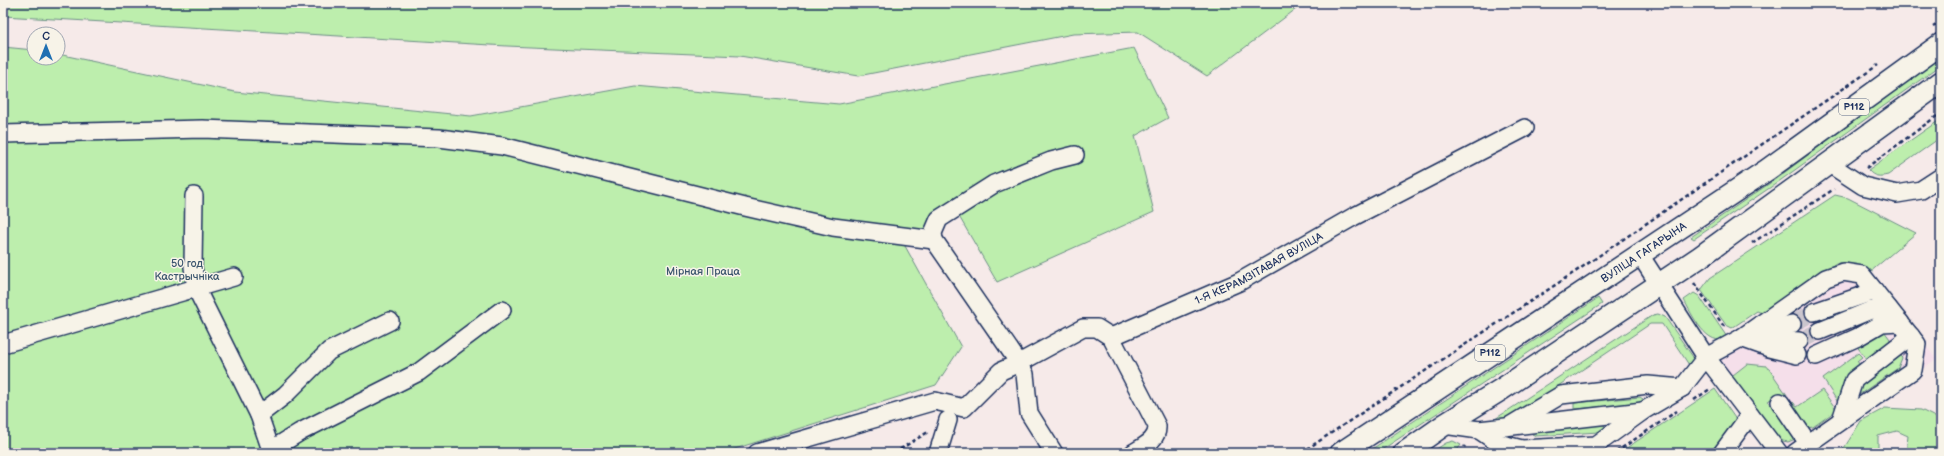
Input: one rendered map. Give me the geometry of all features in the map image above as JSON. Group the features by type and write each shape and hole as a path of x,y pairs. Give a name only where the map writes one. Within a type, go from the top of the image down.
{"main road":[{"name":"ВУЛІЦА ГАГАРЫНА","path":"1341,453 1767,170 1935,37"},
{"name":"Р112","path":"1404,453 1444,425 1658,286 1773,206 1828,163 1941,82"}],"street":[{"name":"1-Я КЕРАМЗІТАВАЯ ВУЛІЦА","path":"1112,337 1239,282 1353,217 1525,128"},
{"path":"3,134 202,129 439,138 502,146 745,207 833,227 934,240"},
{"path":"1054,453 1029,414 1025,374 1019,363 934,240 933,233 939,219 994,184 1051,161 1075,155"},
{"path":"1828,163 1864,186 1897,194 1922,190 1941,177"},
{"path":"194,196 193,267 196,288 259,414 270,451 300,432 419,372 502,310"},
{"path":"1640,255 1658,286 1706,357 1779,453"},
{"path":"1479,430 1498,443 1522,448 1596,445 1643,411 1682,388 1706,357 1738,339 1826,278 1844,272 1862,275 1917,344 1913,370 1795,453"},
{"path":"3,344 234,277"},
{"path":"1814,312 1875,291"},
{"path":"1820,331 1871,310 1894,315"},
{"path":"1816,356 1858,337 1894,315"},
{"path":"259,414 285,396 329,351 390,321"},
{"path":"1738,339 1792,324"},
{"path":"757,453 935,401 964,408 1001,371 1019,363 1083,328 1097,328 1112,337 1157,426 1157,430 1152,440 1133,453"},
{"path":"1840,420 1854,380 1911,336"},
{"path":"1738,339 1769,348 1798,348"},
{"path":"1511,425 1561,395 1648,385 1682,388"},
{"path":"1780,402 1808,443"},
{"path":"1444,425 1479,430 1511,425 1643,411"},
{"path":"1722,453 1750,414"},
{"path":"938,453 948,420"}],"path":[{"path":"1935,37 1941,22"},
{"path":"1301,453 1587,264 1883,62"},
{"path":"1866,168 1941,113"},
{"path":"1749,246 1834,189"},
{"path":"1688,286 1699,279"},
{"path":"1693,283 1738,339"},
{"path":"1692,402 1724,380"},
{"path":"1615,453 1679,410"},
{"path":"894,453 948,420"},
{"path":"1460,453 1465,446"}],"shaded area":[{"path":"1846,262 1860,266 1869,273 1936,359 1807,453 1784,453 1713,350 1836,263"}],"green space":[{"path":"3,3 1304,3 1207,76 1138,32 1073,34 858,76 740,56 507,46 3,16"},
{"path":"3,47 26,49 26,66 66,66 66,56 235,92 471,116 635,86 839,104 1134,48 1168,118 1135,136 1154,212 997,282 957,213 905,246 961,347 936,385 722,453 3,453"},
{"path":"1941,57 1941,65 1774,185 1694,239 1691,237 1770,183"},
{"path":"1941,119 1941,137 1888,175 1877,176 1868,170"},
{"path":"1835,195 1848,198 1916,233 1869,273 1854,265 1836,263 1764,314 1757,311 1732,328 1726,325 1701,290 1710,278"},
{"path":"1694,293 1699,296 1727,337 1720,340 1713,339 1701,328 1684,300"},
{"path":"1598,298 1602,304 1377,453 1366,453"},
{"path":"1658,314 1665,317 1693,357 1694,361 1689,365 1662,324 1650,324 1509,419 1500,421 1495,419 1653,315"},
{"path":"1884,331 1890,339 1889,347 1869,363 1856,345"},
{"path":"1900,351 1902,358 1898,368 1853,399 1859,382"},
{"path":"1858,353 1862,357 1857,361 1862,368 1839,404 1823,379"},
{"path":"1747,364 1767,366 1787,395 1783,398 1779,394 1768,401 1772,407 1776,405 1798,438 1788,442 1778,440 1734,381 1733,375"},
{"path":"1715,389 1739,424 1726,434 1711,453 1619,453"},
{"path":"1822,390 1837,410 1813,427 1807,428 1788,406 1793,402 1797,407"},
{"path":"1640,397 1643,399 1642,402 1639,403 1574,409 1574,403"},
{"path":"1885,408 1921,410 1941,420 1941,453 1906,453 1908,436 1897,431 1878,436 1878,453 1841,453 1861,421"},
{"path":"1604,425 1605,428 1599,432 1536,436 1532,434 1535,429"},
{"path":"1453,441 1461,445 1455,453 1430,453 1446,443"}],"tunnel":[{"path":"1792,324 1814,312"},
{"path":"1799,341 1820,331"}],"park label":[{"name":"50 год Кастрычніка","path":"187,269"},
{"name":"Мірная Праца","path":"703,271"}]}
